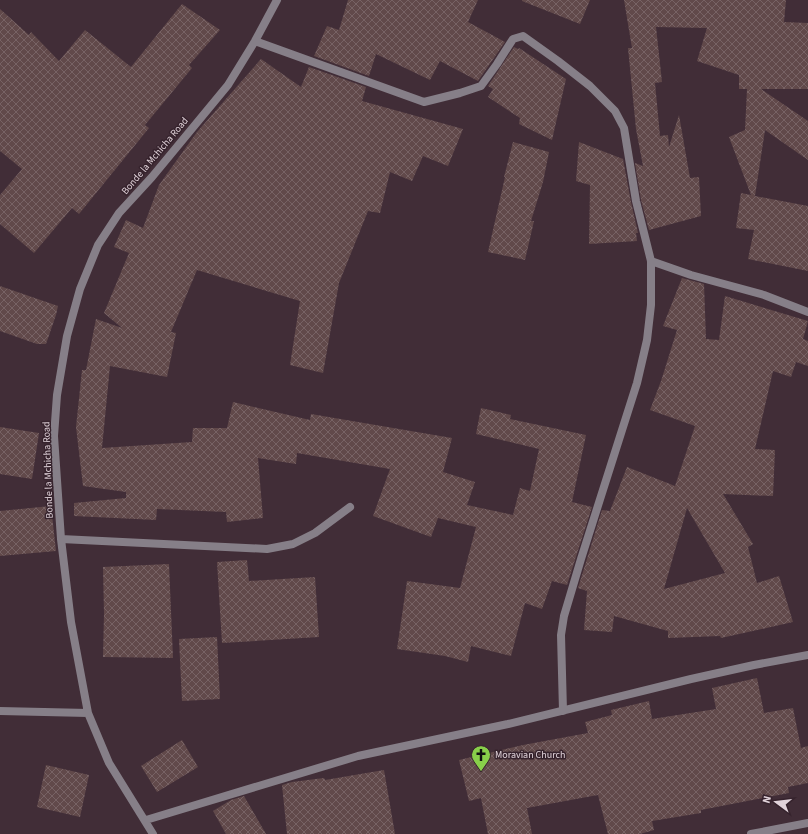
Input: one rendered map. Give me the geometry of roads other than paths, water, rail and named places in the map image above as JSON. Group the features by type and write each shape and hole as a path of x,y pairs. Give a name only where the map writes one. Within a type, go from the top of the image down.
{"street":[{"name":"Bonde la Mchicha Road","path":"154,834 109,763 88,713 72,622 60,539 54,436 57,395 67,336 80,288 98,245 119,213 152,177 228,85 255,41 277,0"},
{"path":"255,41 424,102 460,93 480,86 497,64 513,39 523,36 590,86 615,111 624,128 636,201 651,261 651,305 646,340 637,383 564,616 561,635 563,711"},
{"path":"651,261 691,275 764,295 808,312"},
{"path":"60,539 267,549 293,544 315,533 350,507"},
{"path":"146,820 358,756 508,724 691,679 808,655"},
{"path":"0,711 88,713"},
{"path":"752,834 808,823"}],"place":[{"name":"Moravian Church","path":"481,772"}]}
